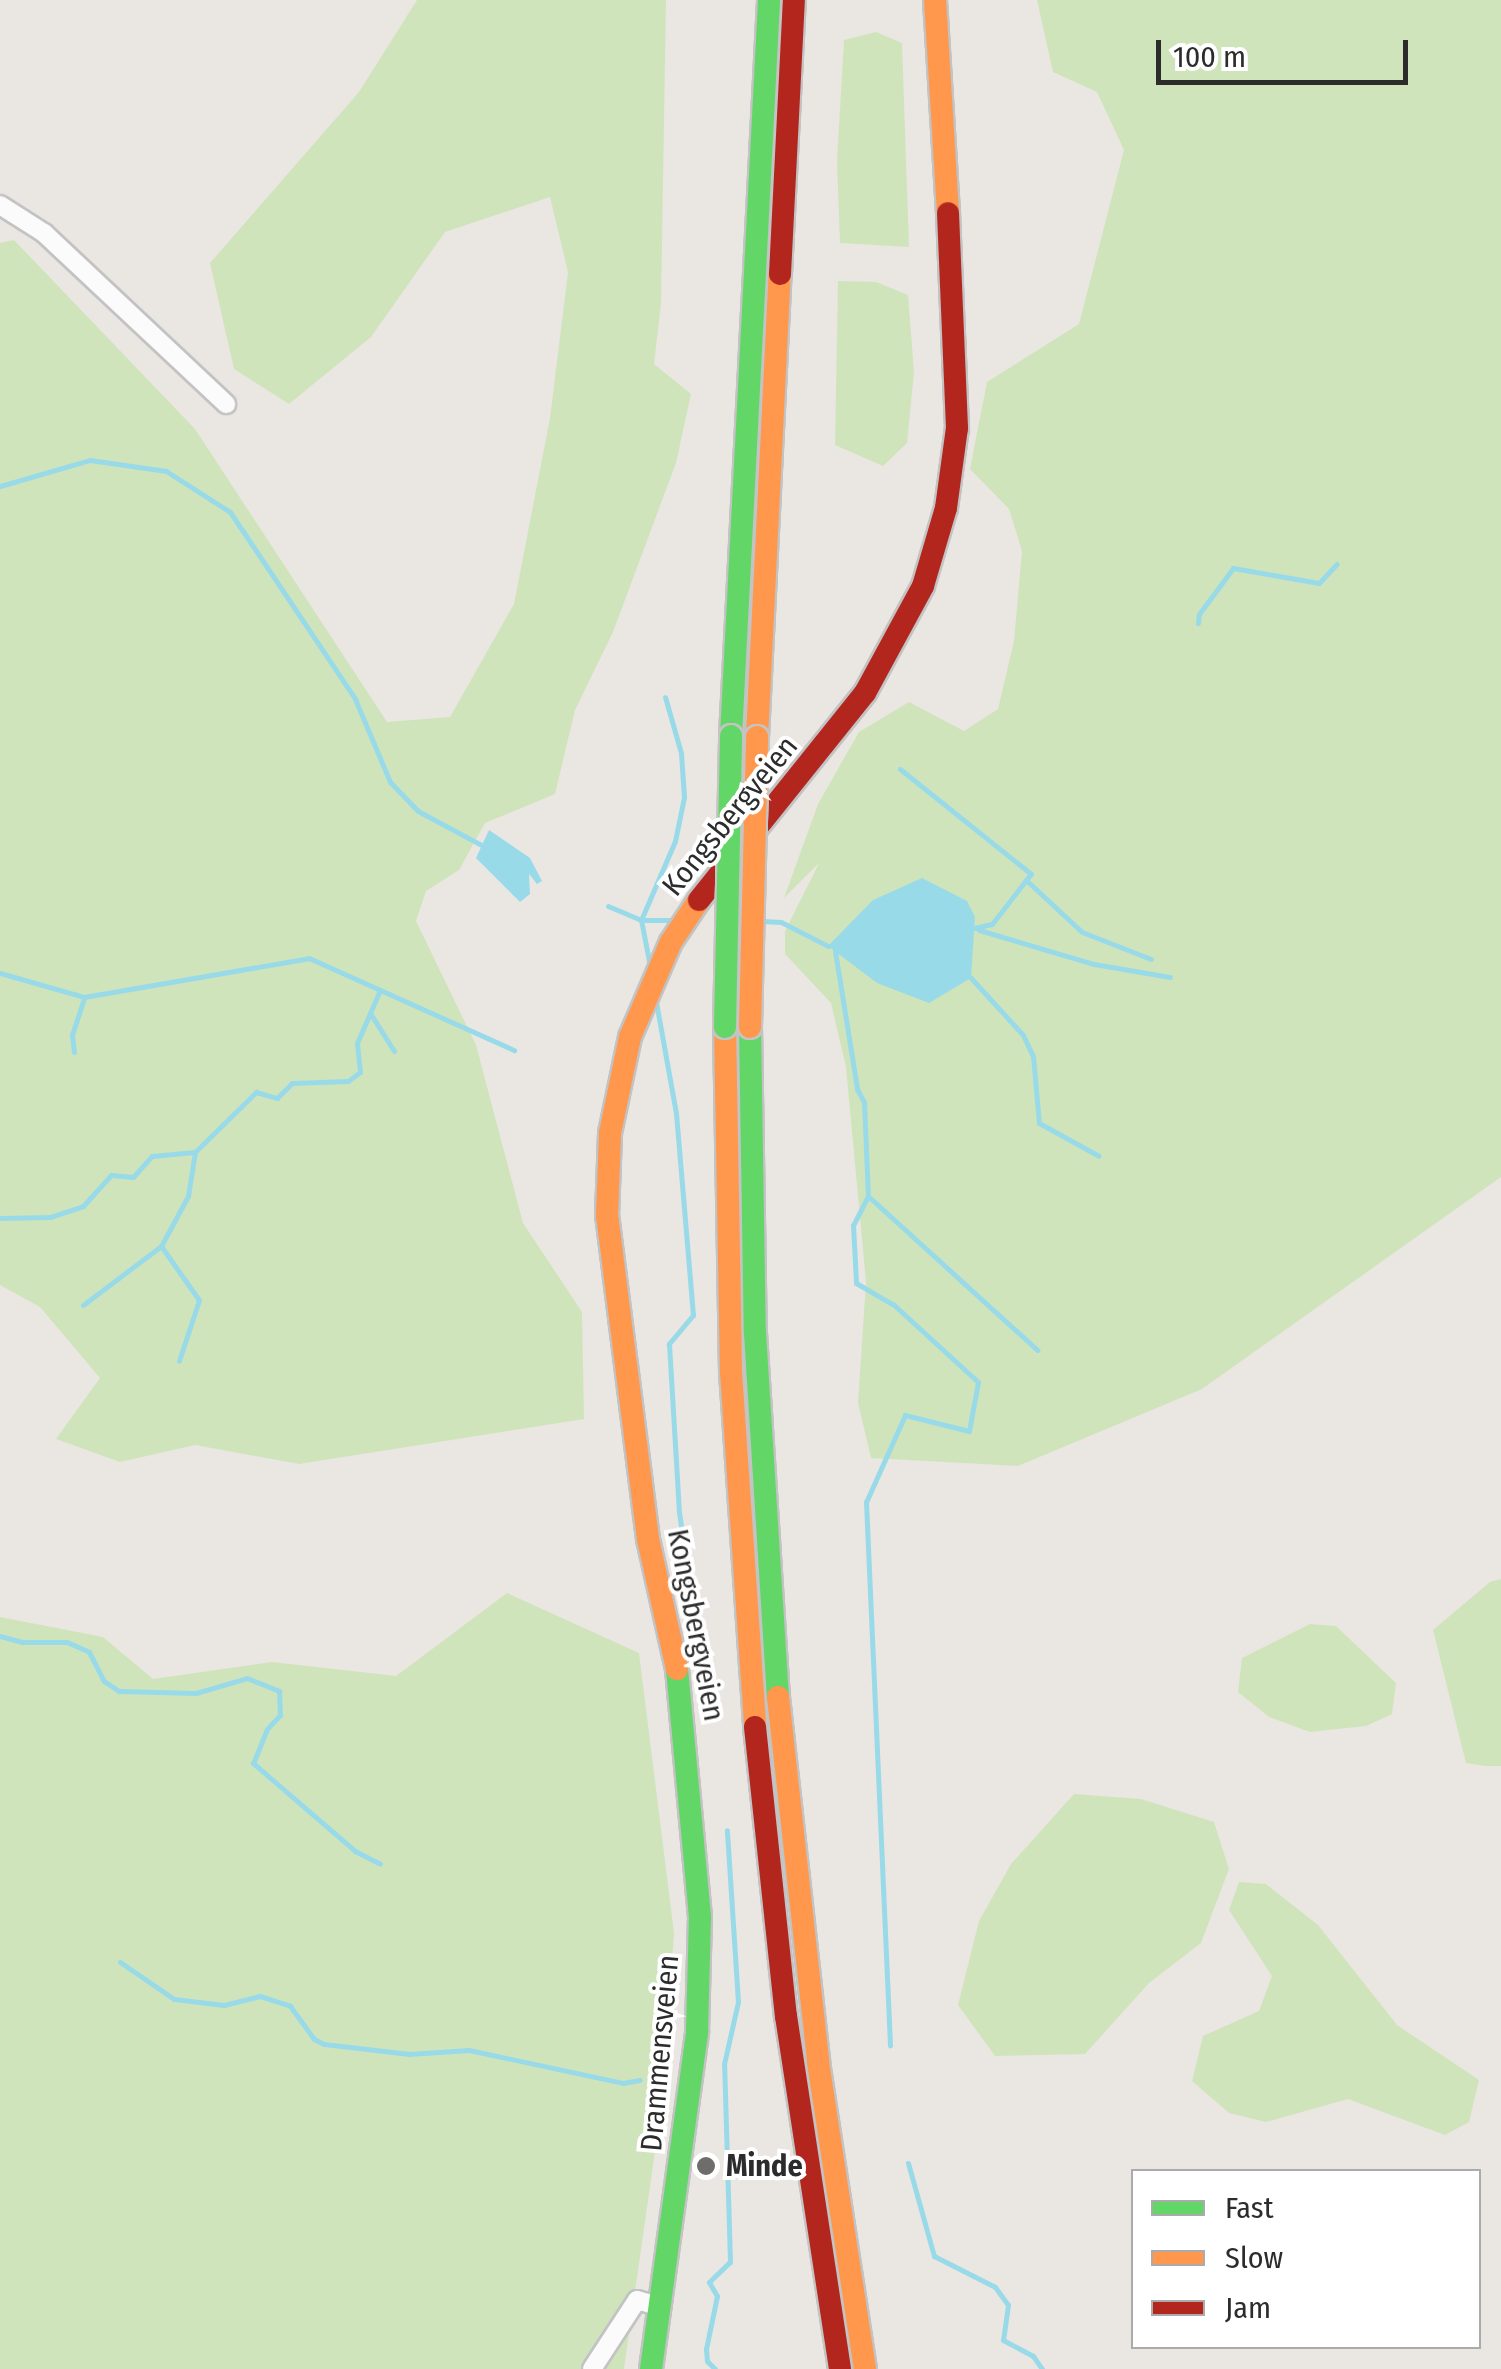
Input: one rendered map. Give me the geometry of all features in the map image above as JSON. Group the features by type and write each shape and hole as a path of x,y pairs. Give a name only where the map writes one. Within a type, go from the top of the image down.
{"main road":[{"path":"769,0 731,736 725,1027 732,1372 753,1706 786,2016 840,2369"},
{"path":"794,0 757,737 750,1027 755,1332 778,1705 815,2044 865,2369"},
{"name":"Kongsbergveien","path":"688,1742 678,1670 648,1539 622,1351 608,1216 610,1133 630,1037 671,942 720,868 865,692 897,641 923,586 946,508 957,428 957,357 935,0"},
{"name":"Drammensveien","path":"652,2369 647,2303 691,2079 700,1980 688,1742"}],"street":[{"path":"0,205 44,233 226,404"},
{"path":"592,2369 647,2303"}],"green space":[{"path":"417,0 666,0 661,304 654,364 691,394 676,463 613,632 575,710 555,794 485,823 459,870 426,891 416,921 476,1045 523,1223 582,1312 584,1419 299,1464 195,1445 120,1462 56,1439 100,1378 40,1307 0,1285 0,243 14,240 195,429 387,722 450,717 514,604 550,418 568,272 550,197 445,232 371,337 289,404 234,369 210,263 359,92"},
{"path":"1037,0 1501,0 1501,1177 1202,1389 1018,1466 871,1458 858,1403 866,1282 846,1067 831,1003 785,954 785,931 819,863 784,898 818,804 859,732 909,702 964,731 998,709 1014,641 1022,551 1009,509 970,469 987,382 1079,324 1124,150 1097,92 1053,72"},
{"path":"876,32 902,43 909,247 840,243 837,161 844,40"},
{"path":"838,281 876,282 908,295 914,372 907,443 883,466 835,445"},
{"path":"1501,1579 1501,1766 1485,1766 1466,1763 1433,1630 1490,1582"},
{"path":"507,1593 639,1653 674,1933 663,2095 624,2369 0,2369 0,1617 103,1637 153,1679 272,1662 396,1676"},
{"path":"1310,1624 1336,1626 1396,1683 1392,1714 1366,1726 1310,1732 1269,1717 1238,1692 1242,1658"},
{"path":"1074,1794 1141,1799 1214,1822 1229,1869 1201,1943 1149,1983 1085,2054 995,2056 958,2005 979,1921 1011,1864"},
{"path":"1239,1882 1266,1884 1318,1925 1397,2025 1479,2080 1469,2122 1445,2135 1348,2099 1266,2122 1229,2113 1192,2081 1203,2036 1259,2011 1272,1976 1229,1910"}],"water":[{"path":"489,830 530,858 542,881 537,884 529,874 530,894 520,902 476,858"},
{"path":"922,878 967,901 975,917 971,978 929,1003 877,983 828,946 873,900"}],"waterway":[{"path":"0,486 90,460 166,471 230,512 355,699 390,782 418,811 487,848"},
{"path":"1198,623 1199,614 1233,568 1319,583 1337,564"},
{"path":"649,961 641,920 675,841 684,797 681,753 665,697"},
{"path":"900,769 1031,874 1026,880"},
{"path":"974,928 992,924 1026,880 1082,932 1151,959"},
{"path":"608,906 641,920 671,920"},
{"path":"762,921 781,922 828,946"},
{"path":"979,930 1094,964 1170,977"},
{"path":"835,951 857,1089 864,1102 868,1196 853,1225 856,1283 894,1305 978,1382 969,1431 905,1415 866,1502 890,2045"},
{"path":"0,973 84,997 309,958 514,1050"},
{"path":"971,978 1023,1035 1033,1056 1039,1123 1099,1156"},
{"path":"0,1218 50,1217 83,1206 111,1175 133,1177 152,1156 195,1152 256,1092 277,1098 292,1083 348,1081 360,1072 357,1043 380,990"},
{"path":"74,1052 72,1035 84,997"},
{"path":"656,1002 676,1113 693,1315 669,1344 679,1512 696,1631"},
{"path":"370,1013 394,1051"},
{"path":"83,1305 161,1246 188,1196 195,1152"},
{"path":"868,1196 1037,1350"},
{"path":"161,1246 199,1300 179,1361"},
{"path":"0,1636 23,1642 67,1642 89,1652 104,1681 119,1691 196,1693 247,1678 279,1691 280,1715 267,1729 253,1763 355,1851 380,1864"},
{"path":"715,2369 707,2361 706,2349 717,2296 709,2282 730,2262 724,2064 738,2002 727,1830"},
{"path":"120,1962 174,1999 224,2005 260,1996 290,2006 314,2039 324,2044 409,2054 469,2050 623,2083 640,2080"},
{"path":"908,2163 934,2256 995,2287 1008,2305 1003,2340 1033,2356 1042,2369"}],"traffic: fast":[{"path":"731,736 769,0"},
{"path":"725,1027 731,736"},
{"path":"750,1027 755,1333 778,1697"},
{"path":"651,2369 697,2031 700,1917 677,1669"}],"traffic: slow":[{"path":"935,0 948,213"},
{"path":"757,737 780,274"},
{"path":"750,1027 757,737"},
{"path":"677,1669 648,1539 607,1216 610,1133 630,1037 671,942 699,900"},
{"path":"725,1027 731,1372 755,1727"},
{"path":"778,1697 818,2062 865,2369"}],"traffic: jam":[{"path":"780,274 794,0"},
{"path":"699,900 865,693 923,586 946,508 957,428 948,213"},
{"path":"755,1727 786,2016 840,2369"}],"place":[{"name":"Minde","path":"706,2166"}]}
